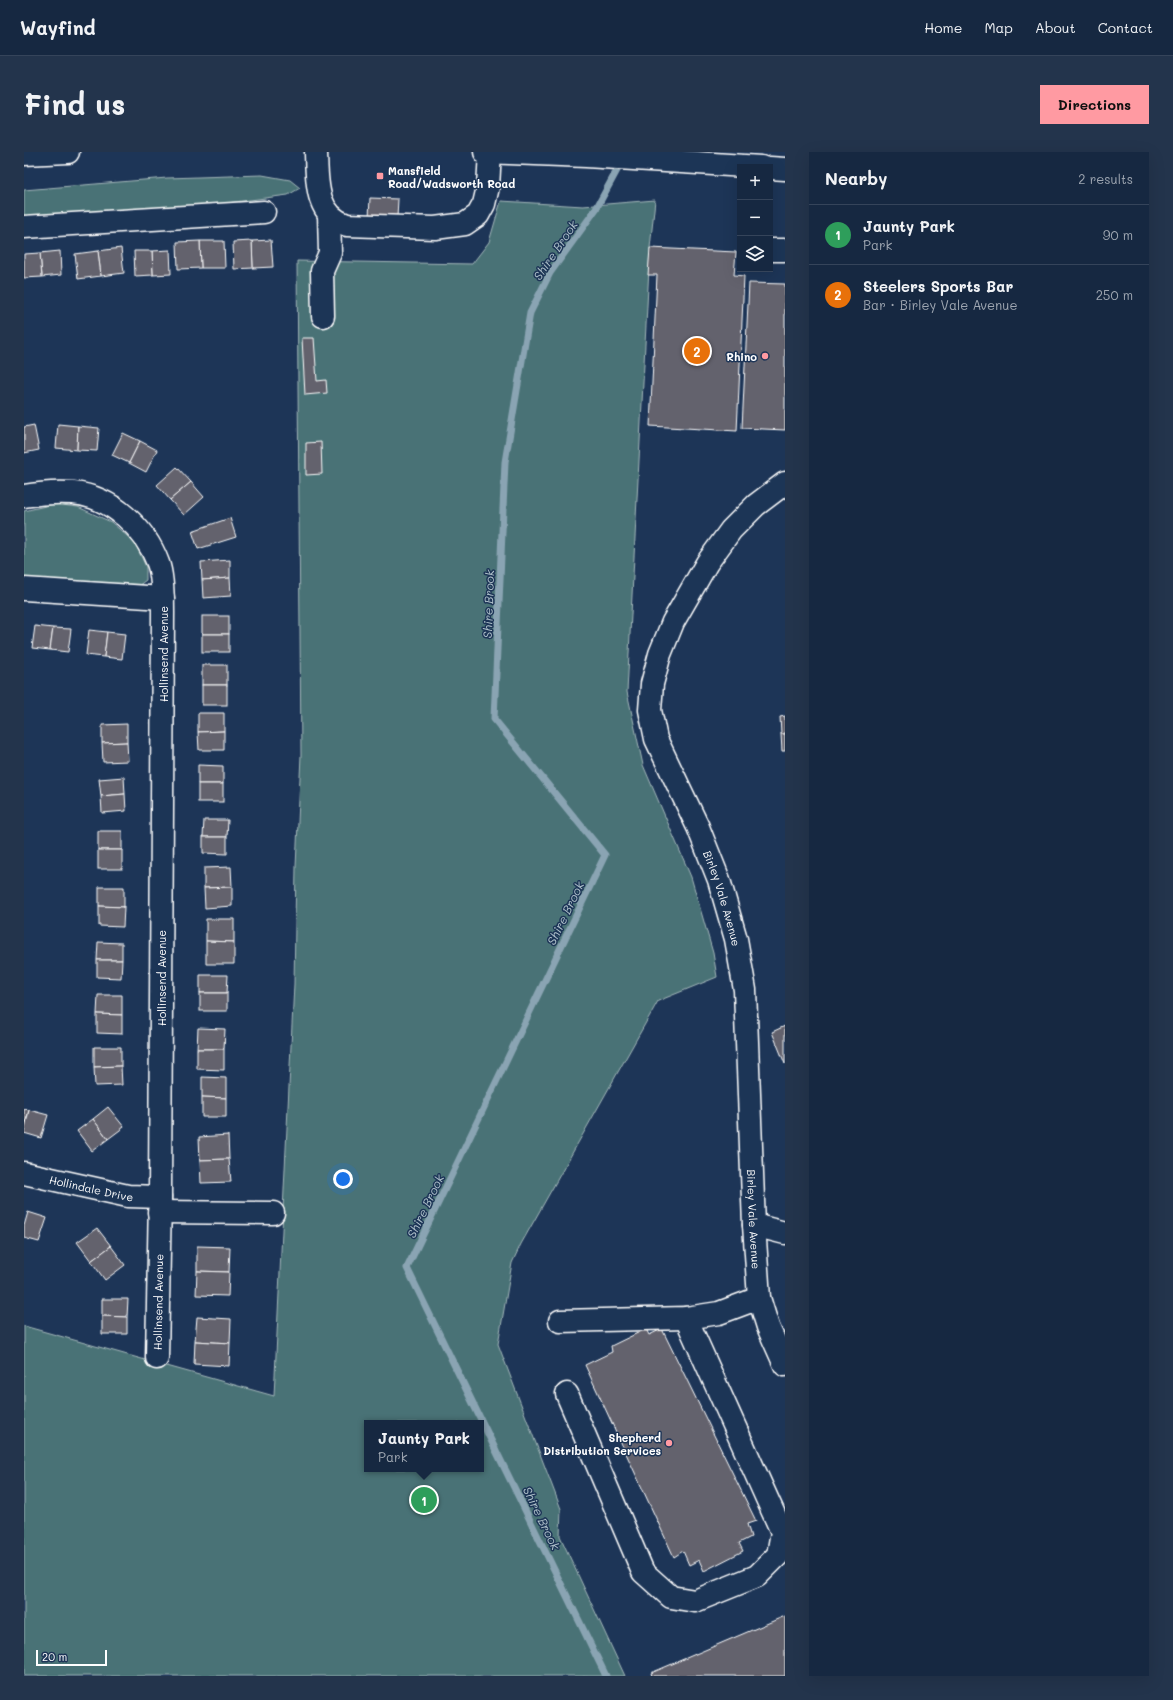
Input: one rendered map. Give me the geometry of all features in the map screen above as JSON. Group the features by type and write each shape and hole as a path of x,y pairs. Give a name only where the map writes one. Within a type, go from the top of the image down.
{"street":[{"path":"24,154 68,152"},
{"path":"316,152 318,188 322,202 336,222 347,225 435,228 464,224 478,215 484,204 488,187 490,152"},
{"path":"485,152 686,162 732,158 751,164"},
{"path":"773,168 785,169"},
{"path":"24,227 264,212"},
{"path":"323,316 322,271 330,253 329,214"},
{"path":"773,250 785,250"},
{"name":"Birley Vale Avenue","path":"785,483 756,505 731,530 707,564 673,622 660,654 652,684 650,710 656,739 698,827 719,880 736,939 745,990 754,1225 759,1298 768,1327 785,1365"},
{"name":"Hollinsend Avenue","path":"24,496 46,493 74,493 104,501 130,520 149,543 159,565 163,598 160,1204 157,1358"},
{"name":"Hollinsend Avenue","path":"24,589 163,598"},
{"name":"Hollindale Drive","path":"24,1173 160,1204 273,1213"},
{"path":"754,1225 785,1233"},
{"path":"560,1320 686,1318 719,1313 759,1298"},
{"path":"567,1394 643,1572 671,1597 695,1601 757,1576 778,1555 782,1532 686,1318"}],"green space":[{"path":"262,175 290,180 300,188 288,195 212,205 24,218 24,190 167,178"},
{"path":"655,200 650,248 627,692 643,765 691,877 713,953 717,977 658,1001 521,1244 512,1263 498,1344 561,1509 560,1536 625,1676 24,1676 24,1326 274,1396 294,984 296,867 301,755 297,261 472,264 489,242 501,201 583,206"},
{"path":"54,504 78,507 111,522 135,543 146,567 146,580 138,586 24,578 24,511"}],"building":[{"path":"370,198 398,199 397,218 369,217"},
{"path":"271,240 273,267 253,268 252,241"},
{"path":"200,241 224,241 225,268 201,268"},
{"path":"200,241 201,268 178,269 177,242"},
{"path":"252,241 253,268 234,269 233,242"},
{"path":"121,248 124,273 101,276 98,251"},
{"path":"650,248 736,252 734,275 744,276 737,431 650,426 657,275 648,275"},
{"path":"170,250 171,274 153,275 152,251"},
{"path":"60,251 61,275 42,277 40,253"},
{"path":"98,251 101,276 78,279 75,254"},
{"path":"134,251 152,251 153,275 135,276"},
{"path":"40,253 42,277 24,278 24,254"},
{"name":"Rhino","path":"749,283 785,284 785,430 742,428"},
{"path":"302,338 314,338 317,381 326,380 327,393 305,395"},
{"path":"58,424 78,426 77,450 56,448"},
{"path":"34,425 39,450 24,453 24,427"},
{"path":"78,426 99,428 97,451 77,450"},
{"path":"123,433 140,441 129,463 112,455"},
{"path":"140,441 157,450 146,472 129,463"},
{"path":"321,442 322,474 306,475 306,443"},
{"path":"177,467 191,482 170,500 157,485"},
{"path":"191,482 204,497 184,515 170,500"},
{"path":"230,518 236,537 198,549 192,531"},
{"path":"230,560 230,578 202,580 201,562"},
{"path":"230,578 231,596 203,598 202,580"},
{"path":"202,616 229,616 229,634 202,634"},
{"path":"35,626 53,628 50,650 32,648"},
{"path":"53,628 71,629 68,652 50,650"},
{"path":"89,630 107,632 104,657 86,655"},
{"path":"107,632 125,634 122,659 104,657"},
{"path":"202,634 229,634 229,652 202,652"},
{"path":"202,665 227,665 227,685 202,685"},
{"path":"202,685 227,685 227,705 202,705"},
{"path":"198,713 224,713 224,731 198,732"},
{"path":"785,716 785,734 781,734 780,717"},
{"path":"127,724 127,742 102,743 102,725"},
{"path":"224,731 224,750 199,750 198,732"},
{"path":"781,734 785,734 785,751 782,751"},
{"path":"127,742 128,761 103,762 102,743"},
{"path":"198,765 223,766 223,784 198,784"},
{"path":"124,777 125,794 101,796 99,779"},
{"path":"198,784 223,784 223,802 198,802"},
{"path":"125,794 126,811 102,813 101,796"},
{"path":"204,820 228,820 227,837 203,837"},
{"path":"98,831 122,831 122,850 98,850"},
{"path":"203,837 227,837 227,854 203,853"},
{"path":"98,850 122,850 122,869 98,869"},
{"path":"231,867 232,887 204,888 204,868"},
{"path":"99,887 124,887 124,907 99,906"},
{"path":"232,887 232,906 205,908 204,888"},
{"path":"99,906 124,907 123,927 99,926"},
{"path":"206,919 234,919 234,942 206,941"},
{"path":"206,941 234,942 234,964 206,964"},
{"path":"98,942 122,943 122,960 97,960"},
{"path":"97,960 122,960 121,978 97,977"},
{"path":"200,975 228,975 227,993 200,993"},
{"path":"200,993 227,993 227,1011 200,1011"},
{"path":"98,995 122,995 122,1015 97,1014"},
{"path":"97,1014 122,1015 122,1034 97,1033"},
{"path":"785,1026 785,1064 772,1032"},
{"path":"198,1028 225,1029 224,1049 197,1049"},
{"path":"94,1047 121,1047 121,1066 94,1067"},
{"path":"197,1049 224,1049 224,1070 197,1069"},
{"path":"121,1066 122,1085 95,1086 94,1067"},
{"path":"202,1077 226,1078 226,1098 202,1097"},
{"path":"202,1097 226,1098 226,1117 202,1117"},
{"path":"108,1107 124,1127 108,1139 93,1119"},
{"path":"24,1109 29,1110 24,1127"},
{"path":"29,1110 48,1115 41,1138 24,1133"},
{"path":"93,1119 108,1139 92,1151 77,1131"},
{"path":"228,1135 229,1159 200,1160 199,1137"},
{"path":"229,1159 231,1182 201,1183 200,1160"},
{"path":"28,1212 47,1218 39,1242 24,1238 24,1226"},
{"path":"97,1228 111,1246 91,1261 77,1242"},
{"path":"111,1246 125,1265 105,1280 91,1261"},
{"path":"197,1246 230,1247 229,1272 197,1271"},
{"path":"197,1271 229,1272 228,1296 196,1295"},
{"path":"102,1299 128,1299 127,1317 102,1316"},
{"path":"102,1316 127,1317 127,1334 102,1334"},
{"path":"197,1317 231,1319 230,1343 195,1341"},
{"name":"Shepherd Distribution Services","path":"646,1329 649,1335 662,1329 756,1521 747,1524 751,1537 739,1543 743,1551 704,1571 699,1560 689,1565 683,1551 674,1557 585,1365 612,1352 611,1346"},
{"path":"195,1341 230,1343 229,1366 194,1364"},
{"path":"785,1616 785,1676 652,1676 651,1673"}],"waterway":[{"name":"Shire Brook","path":"481,1420 407,1268 605,855 494,719 505,462 530,313 550,273 596,209 622,161"},
{"name":"Shire Brook","path":"484,1426 606,1676"}],"place":[{"name":"Mansfield Road/Wadsworth Road","path":"380,176"},
{"name":"Steelers Sports Bar","path":"697,351"},
{"name":"Rhino","path":"765,356"},
{"name":"Shepherd Distribution Services","path":"669,1443"},
{"name":"Jaunty Park","path":"424,1500"}]}
